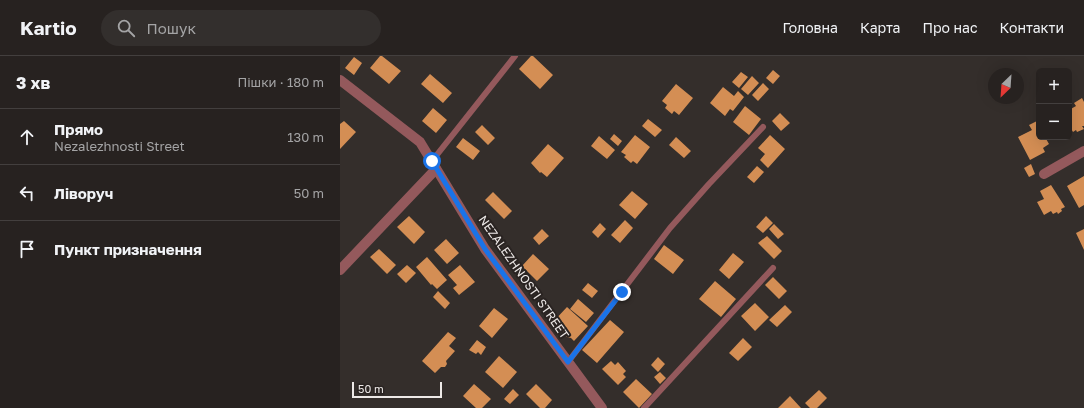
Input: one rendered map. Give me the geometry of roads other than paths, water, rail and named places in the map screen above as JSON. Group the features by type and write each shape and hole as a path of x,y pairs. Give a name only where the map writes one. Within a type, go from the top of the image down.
{"street":[{"name":"NEZALEZHNOSTI STREET","path":"340,80 420,142 485,249 602,408"},
{"path":"1044,174 1084,150"},
{"path":"340,270 434,165"}],"lane":[{"path":"434,165 515,56"},
{"path":"568,362 670,228 763,127"},
{"path":"644,408 773,268"}]}
